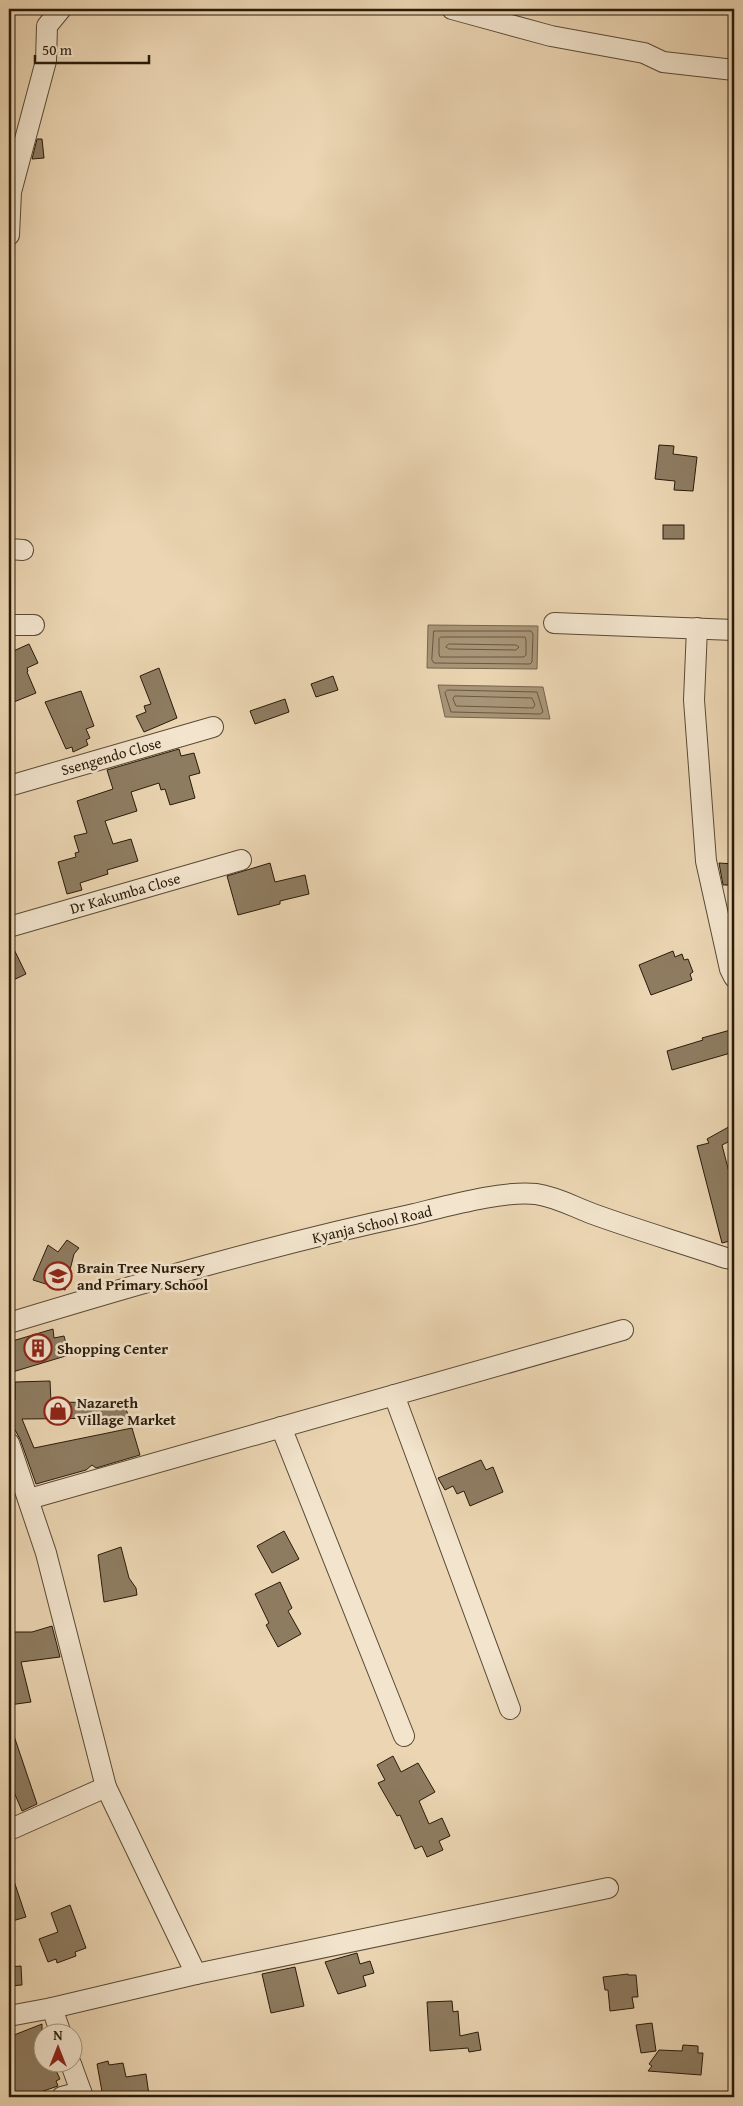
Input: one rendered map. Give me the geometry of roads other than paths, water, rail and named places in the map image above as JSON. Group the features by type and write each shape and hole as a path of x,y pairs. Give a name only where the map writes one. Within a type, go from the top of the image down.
{"street":[{"path":"9,234 11,192 18,135 46,61 47,26 61,9"},
{"path":"452,9 551,36 644,53 664,62 734,70"},
{"path":"554,623 734,630"},
{"path":"9,625 34,625"},
{"path":"698,628 694,700 706,861 730,970 734,977"},
{"name":"Ssengendo Close","path":"9,786 213,727"},
{"name":"Dr Kakumba Close","path":"9,927 241,860"},
{"name":"Kyanja School Road","path":"9,1322 178,1273 354,1227 462,1204 524,1194 546,1196 566,1202 600,1216 726,1258 734,1258"},
{"path":"29,1499 623,1330"},
{"path":"394,1395 510,1709"},
{"path":"282,1427 404,1736"},
{"path":"9,1443 46,1552 106,1787 196,1974"},
{"path":"9,1830 106,1787"},
{"path":"9,2016 52,2008 196,1974 608,1888"},
{"path":"52,2008 58,2024"},
{"path":"72,2074 75,2095"}],"water":[{"path":"428,625 538,626 537,669 427,668"},
{"path":"438,685 543,687 550,719 445,717"}],"place":[{"name":"Brain Tree Nursery and Primary School","path":"58,1276"},
{"name":"Shopping Center","path":"38,1348"},
{"name":"Nazareth Village Market","path":"58,1411"}]}
